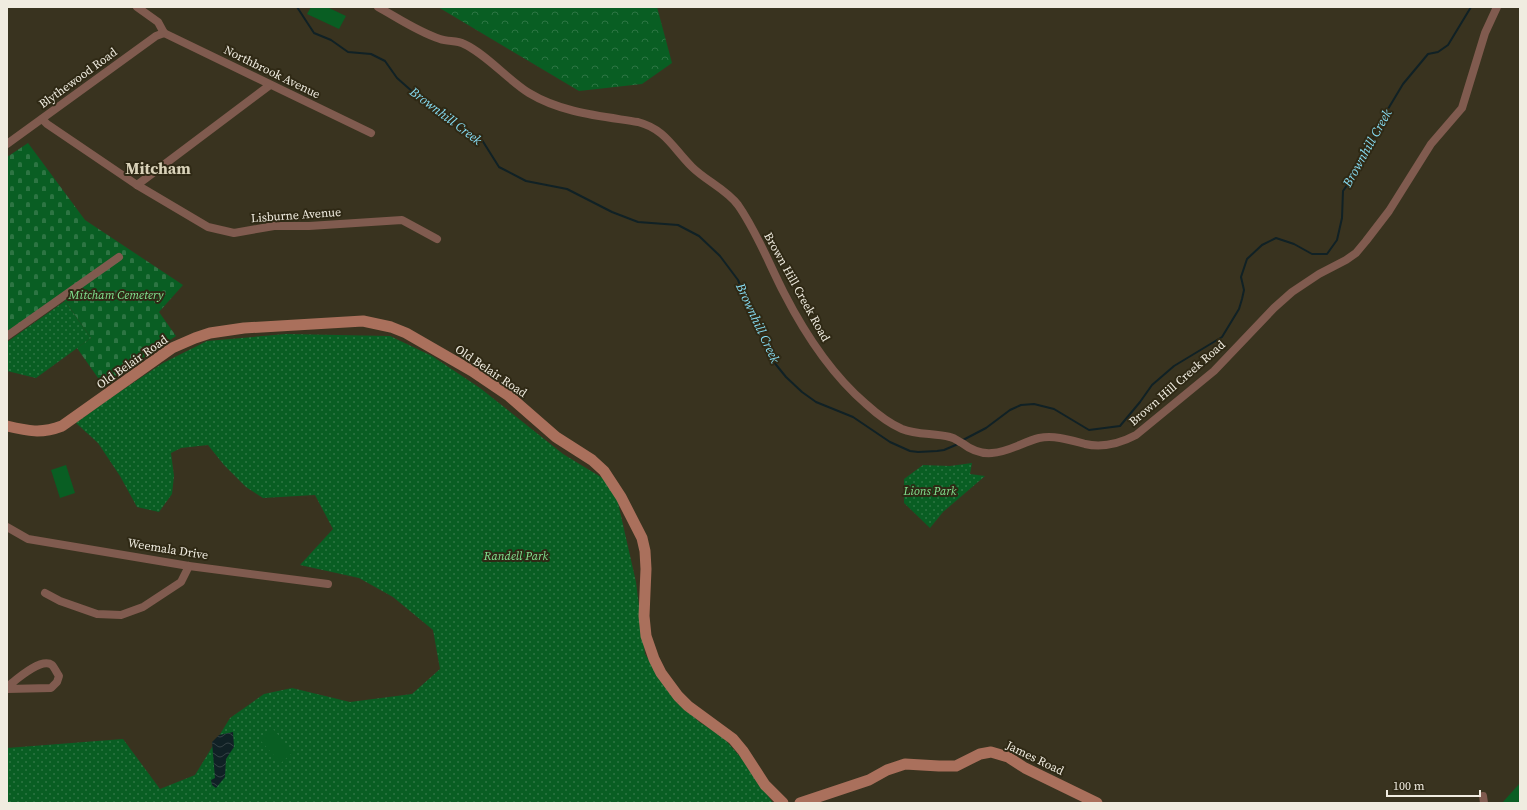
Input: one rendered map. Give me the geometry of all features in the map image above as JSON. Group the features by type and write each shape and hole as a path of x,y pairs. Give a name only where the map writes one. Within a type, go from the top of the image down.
{"main road":[{"name":"Old Belair Road","path":"7,426 43,432 62,426 172,348 210,333 244,328 363,321 391,327 406,333 472,371 503,392 556,437 592,460 604,471 621,497 642,538 645,551 646,570 644,616 646,636 654,659 661,673 678,696 688,706 733,739 743,750 765,785 783,803"},
{"name":"James Road","path":"800,803 869,780 887,770 905,764 956,766 980,754 991,752 1008,757 1026,768 1097,803"}],"street":[{"path":"137,7 158,22 164,33"},
{"name":"Brown Hill Creek Road","path":"378,7 441,40 463,43 528,92 542,100 573,111 648,124 658,130 693,168 722,190 737,204 760,244 784,294 815,346 830,367 849,388 886,420 902,429 926,435 953,438 968,448 984,453 998,453 1029,441 1047,437 1062,438 1091,445 1115,444 1126,441 1136,435 1175,404 1214,371 1274,308 1292,292 1319,274 1346,260 1356,252 1389,211 1431,144 1462,108 1485,33 1497,7"},
{"name":"Northbrook Avenue","path":"164,33 371,133"},
{"name":"Blythewood Road","path":"7,144 156,36 164,33"},
{"path":"137,185 270,85"},
{"name":"Lisburne Avenue","path":"42,119 47,124 137,185 208,226 234,232 274,226 309,226 402,220 437,239"},
{"path":"7,336 119,257"},
{"name":"Weemala Drive","path":"7,527 28,539 189,566 328,584"},
{"path":"46,593 60,602 97,614 121,615 143,607 181,582 189,566"},
{"path":"45,663 52,665 59,676 57,682 51,688 7,688 38,665 45,663"}],"green space":[{"path":"311,7 327,7 346,16 339,29 307,14"},
{"path":"438,7 657,7 672,63 642,84 579,91"},
{"name":"Mitcham Cemetery","path":"28,143 85,220 183,285 159,312 176,336 103,385 77,348 91,338 61,295 7,333 7,157"},
{"path":"65,301 91,338 36,378 7,371 7,342"},
{"name":"Randell Park","path":"286,334 390,336 432,356 480,388 563,454 614,485 636,582 645,654 669,692 699,722 721,735 743,760 773,803 7,803 7,748 123,739 160,789 195,775 230,718 264,694 292,688 350,702 412,694 440,669 433,630 393,597 359,578 300,565 333,529 315,495 263,498 246,487 224,465 208,445 181,448 171,453 174,476 172,494 159,512 137,507 120,476 98,443 76,423 163,363 207,341"},
{"name":"Lions Park","path":"972,463 970,474 985,476 943,512 930,528 904,503 904,479 923,465 950,466"},
{"path":"66,465 75,493 60,498 51,470"},
{"path":"273,729 293,752 281,763 260,740"},
{"path":"1520,783 1520,803 1502,803"}],"water":[{"path":"233,732 234,747 226,759 225,777 216,788 212,785 211,780 215,778 212,742 219,735"}],"waterway":[{"name":"Brownhill Creek","path":"297,7 314,33 331,40 348,52 371,54 385,61 397,78 414,93 449,117 463,130 482,140 499,167 526,181 567,189 612,212 638,222 678,225 699,236 720,256 738,280 764,344 773,361 786,377 802,392 816,402 853,417 890,442 910,451 918,452 944,450 958,444"},
{"name":"Brownhill Creek","path":"963,440 986,428 1010,410 1021,405 1034,404 1054,409 1089,430 1120,426 1152,385 1174,366 1222,337 1239,309 1244,290 1241,277 1247,259 1262,245 1276,238 1294,244 1312,254 1327,254 1337,240 1342,218 1343,191 1357,171 1363,154 1370,147 1376,129 1403,84 1428,54 1438,52 1448,45 1471,7"}],"district":[{"name":"Mitcham","path":"158,168"}]}
